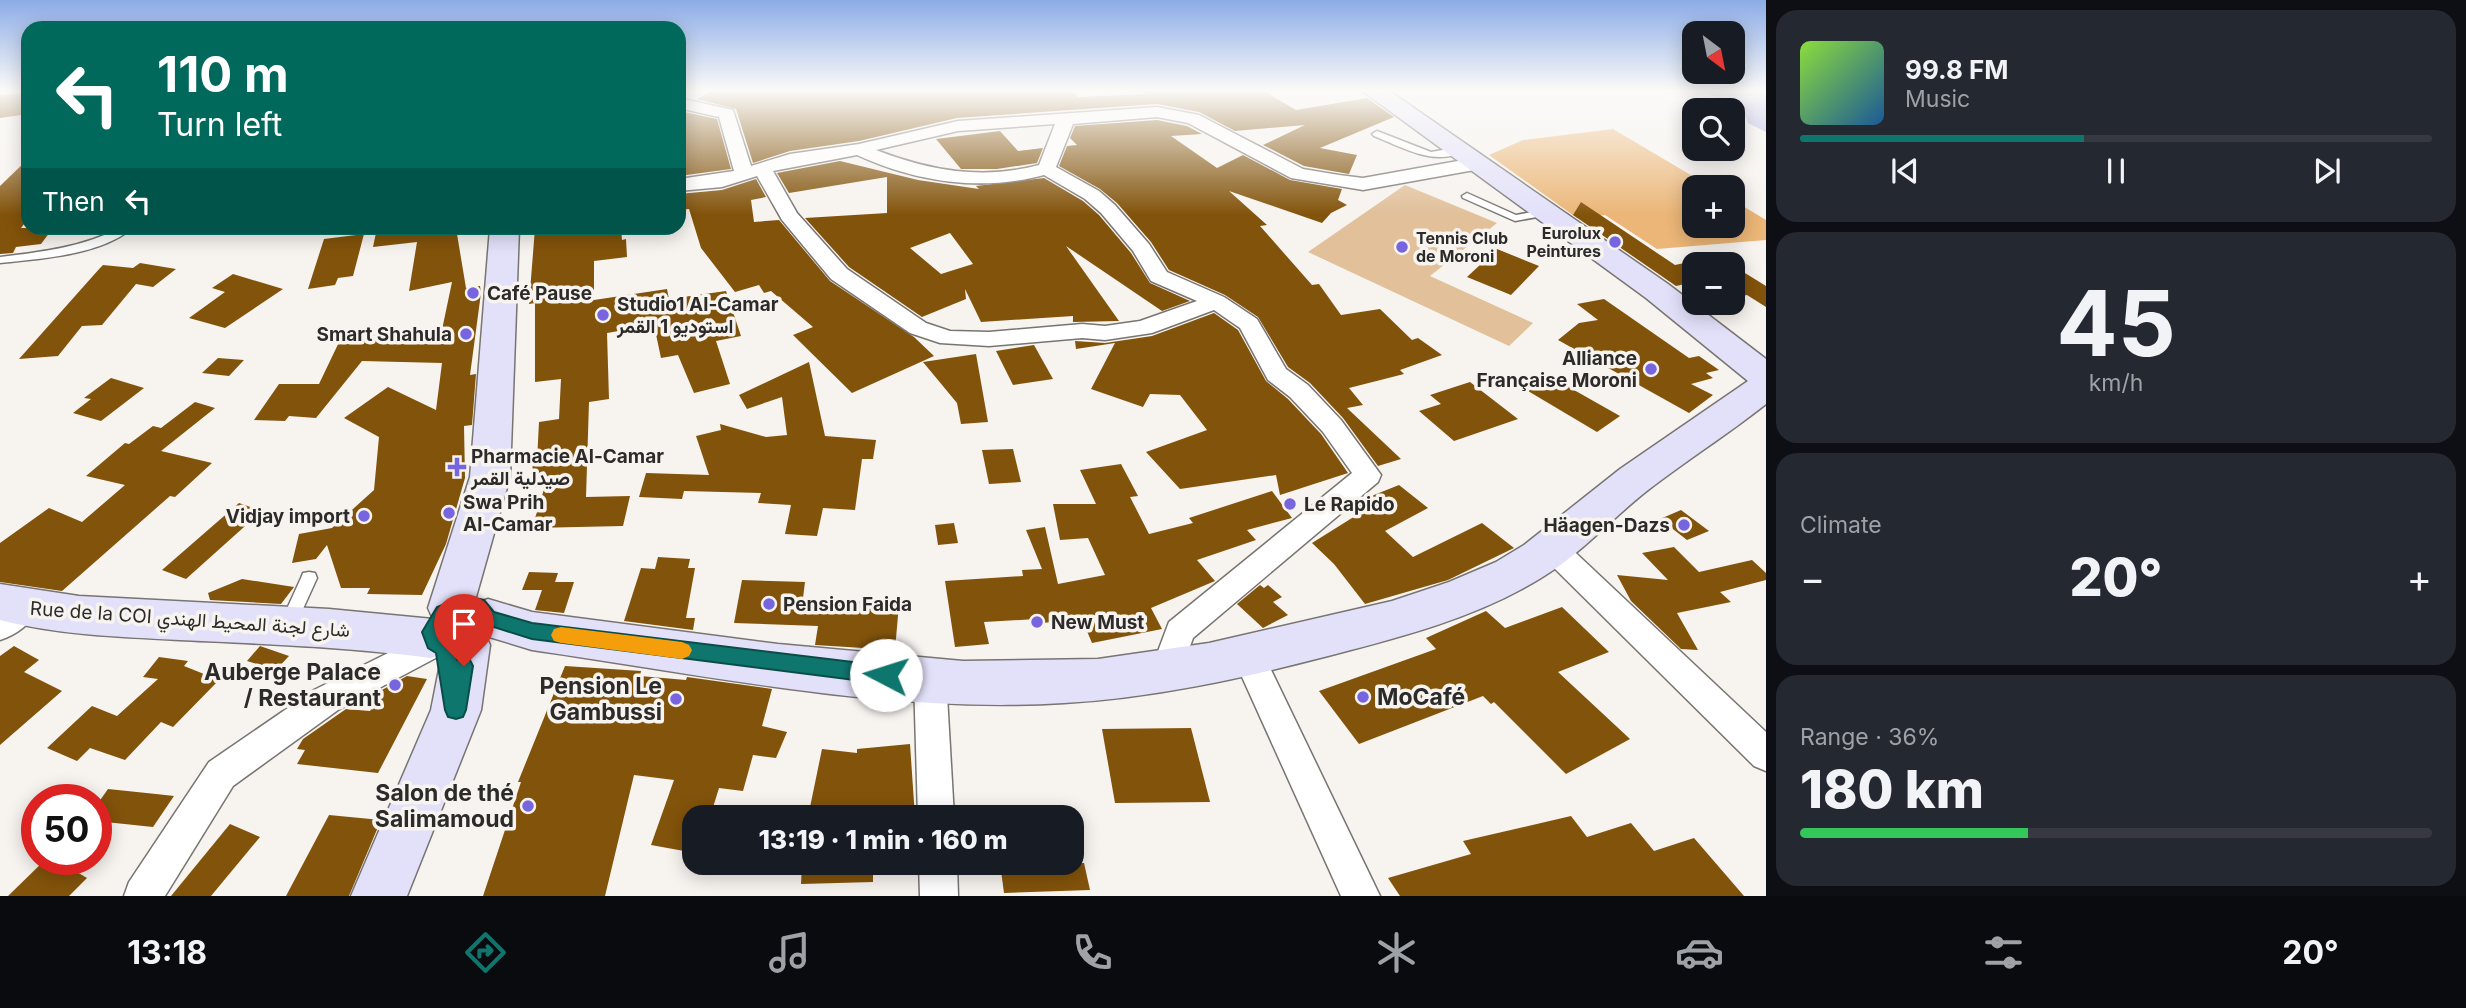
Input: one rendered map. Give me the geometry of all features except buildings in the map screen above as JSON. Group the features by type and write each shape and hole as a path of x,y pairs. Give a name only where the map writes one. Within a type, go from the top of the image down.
{"main road":[{"path":"1434,132 1657,291 1766,377"},
{"path":"379,896 456,710 457,629 465,562 490,477 504,235"},
{"name":"Rue de la COI شارع لجنة المحيط الهندي","path":"8,613 381,631 532,631 864,673 1024,683 1096,679 1167,670 1249,657 1351,631 1445,602 1513,574 1552,548 1617,492 1766,386"}],"street":[{"path":"735,132 753,171 839,274 918,328 948,338 989,339 1082,331 1105,333 1144,328 1216,302"},
{"path":"686,184 722,181 753,171 933,132"},
{"path":"1046,169 1056,153 1058,132"},
{"path":"1217,132 1298,174 1363,184 1470,156"},
{"path":"859,149 877,159 987,180 1046,169 1092,195 1108,208 1142,248 1158,276 1216,302 1249,324 1277,374 1299,391 1334,428 1368,475 1180,632 1167,670"},
{"path":"1552,548 1766,755"},
{"path":"144,896 221,774 326,700 457,629"},
{"path":"1249,657 1361,896"},
{"path":"930,678 935,805"},
{"path":"938,875 939,896"}],"lane":[{"path":"1377,134 1430,155 1470,156"},
{"path":"1467,196 1515,218 1548,212"},
{"path":"0,260 80,250 115,235"},
{"path":"287,626 309,578"}],"shaded area":[{"path":"1590,132 1618,132 1691,175 1682,175 1682,238 1745,238 1745,207 1766,220 1766,240 1657,249 1605,215 1577,218 1489,155 1523,140"},
{"path":"1405,185 1497,223 1430,276 1533,323 1509,346 1308,252"}],"slow traffic":[{"path":"561,635 682,650"}],"place":[{"name":"Eurolux Peintures","path":"1615,242"},
{"name":"Tennis Club de Moroni","path":"1402,247"},
{"name":"Café Pause","path":"473,293"},
{"name":"Studio1 Al-Camar استوديو 1 القمر","path":"603,315"},
{"name":"Smart Shahula","path":"466,334"},
{"name":"Alliance Française Moroni","path":"1651,369"},
{"name":"Pharmacie Al-Camar صيدلية القمر","path":"457,467"},
{"name":"Le Rapido","path":"1290,504"},
{"name":"Swa Prih Al-Camar","path":"449,513"},
{"name":"Vidjay import","path":"364,516"},
{"name":"Häagen-Dazs","path":"1684,525"},
{"name":"Pension Faida","path":"769,604"},
{"name":"New Must","path":"1037,622"},
{"name":"Auberge Palace / Restaurant","path":"395,685"},
{"name":"MoCafé","path":"1363,697"},
{"name":"Pension Le Gambussi","path":"676,699"},
{"name":"Salon de thé Salimamoud","path":"528,806"}],"route":[{"path":"464,666 456,710 445,648 434,643 431,632 437,618 443,613 457,605 465,604 478,605 488,618 532,631 886,675"}]}
